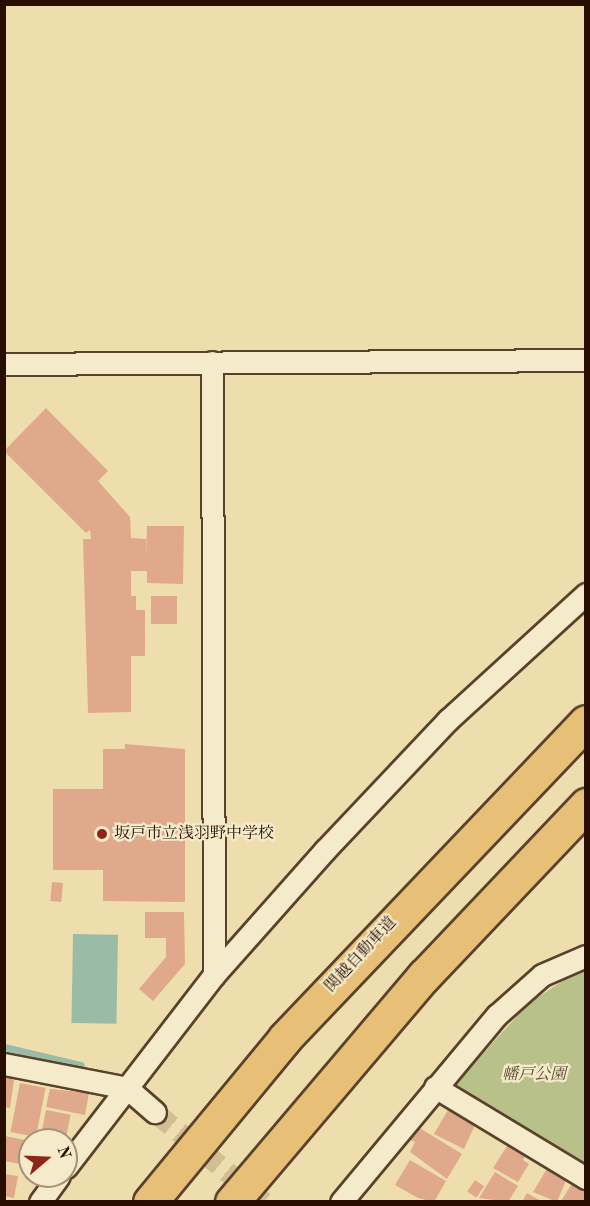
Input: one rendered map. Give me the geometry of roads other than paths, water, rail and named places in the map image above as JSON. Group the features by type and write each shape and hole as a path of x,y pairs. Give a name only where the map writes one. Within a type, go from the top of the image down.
{"highway":[{"name":"関越自動車道","path":"150,1202 285,1038 471,838 585,722"},
{"path":"232,1202 424,976 585,805"}],"street":[{"path":"4,364 585,360"},
{"path":"212,362 214,975"},
{"path":"78,1151 214,975 448,720 585,594"},
{"path":"341,1202 497,1015 542,975 585,956"},
{"path":"4,1064 127,1088 155,1112"},
{"path":"435,1087 585,1178"},
{"path":"40,1202 50,1188"}],"waterway":[{"path":"4,1047 81,1065"}],"tunnel":[{"path":"155,1112 264,1202"}],"place":[{"name":"坂戸市立浅羽野中学校","path":"102,834"}],"park label":[{"name":"幡戸公園","path":"534,1075"}]}
